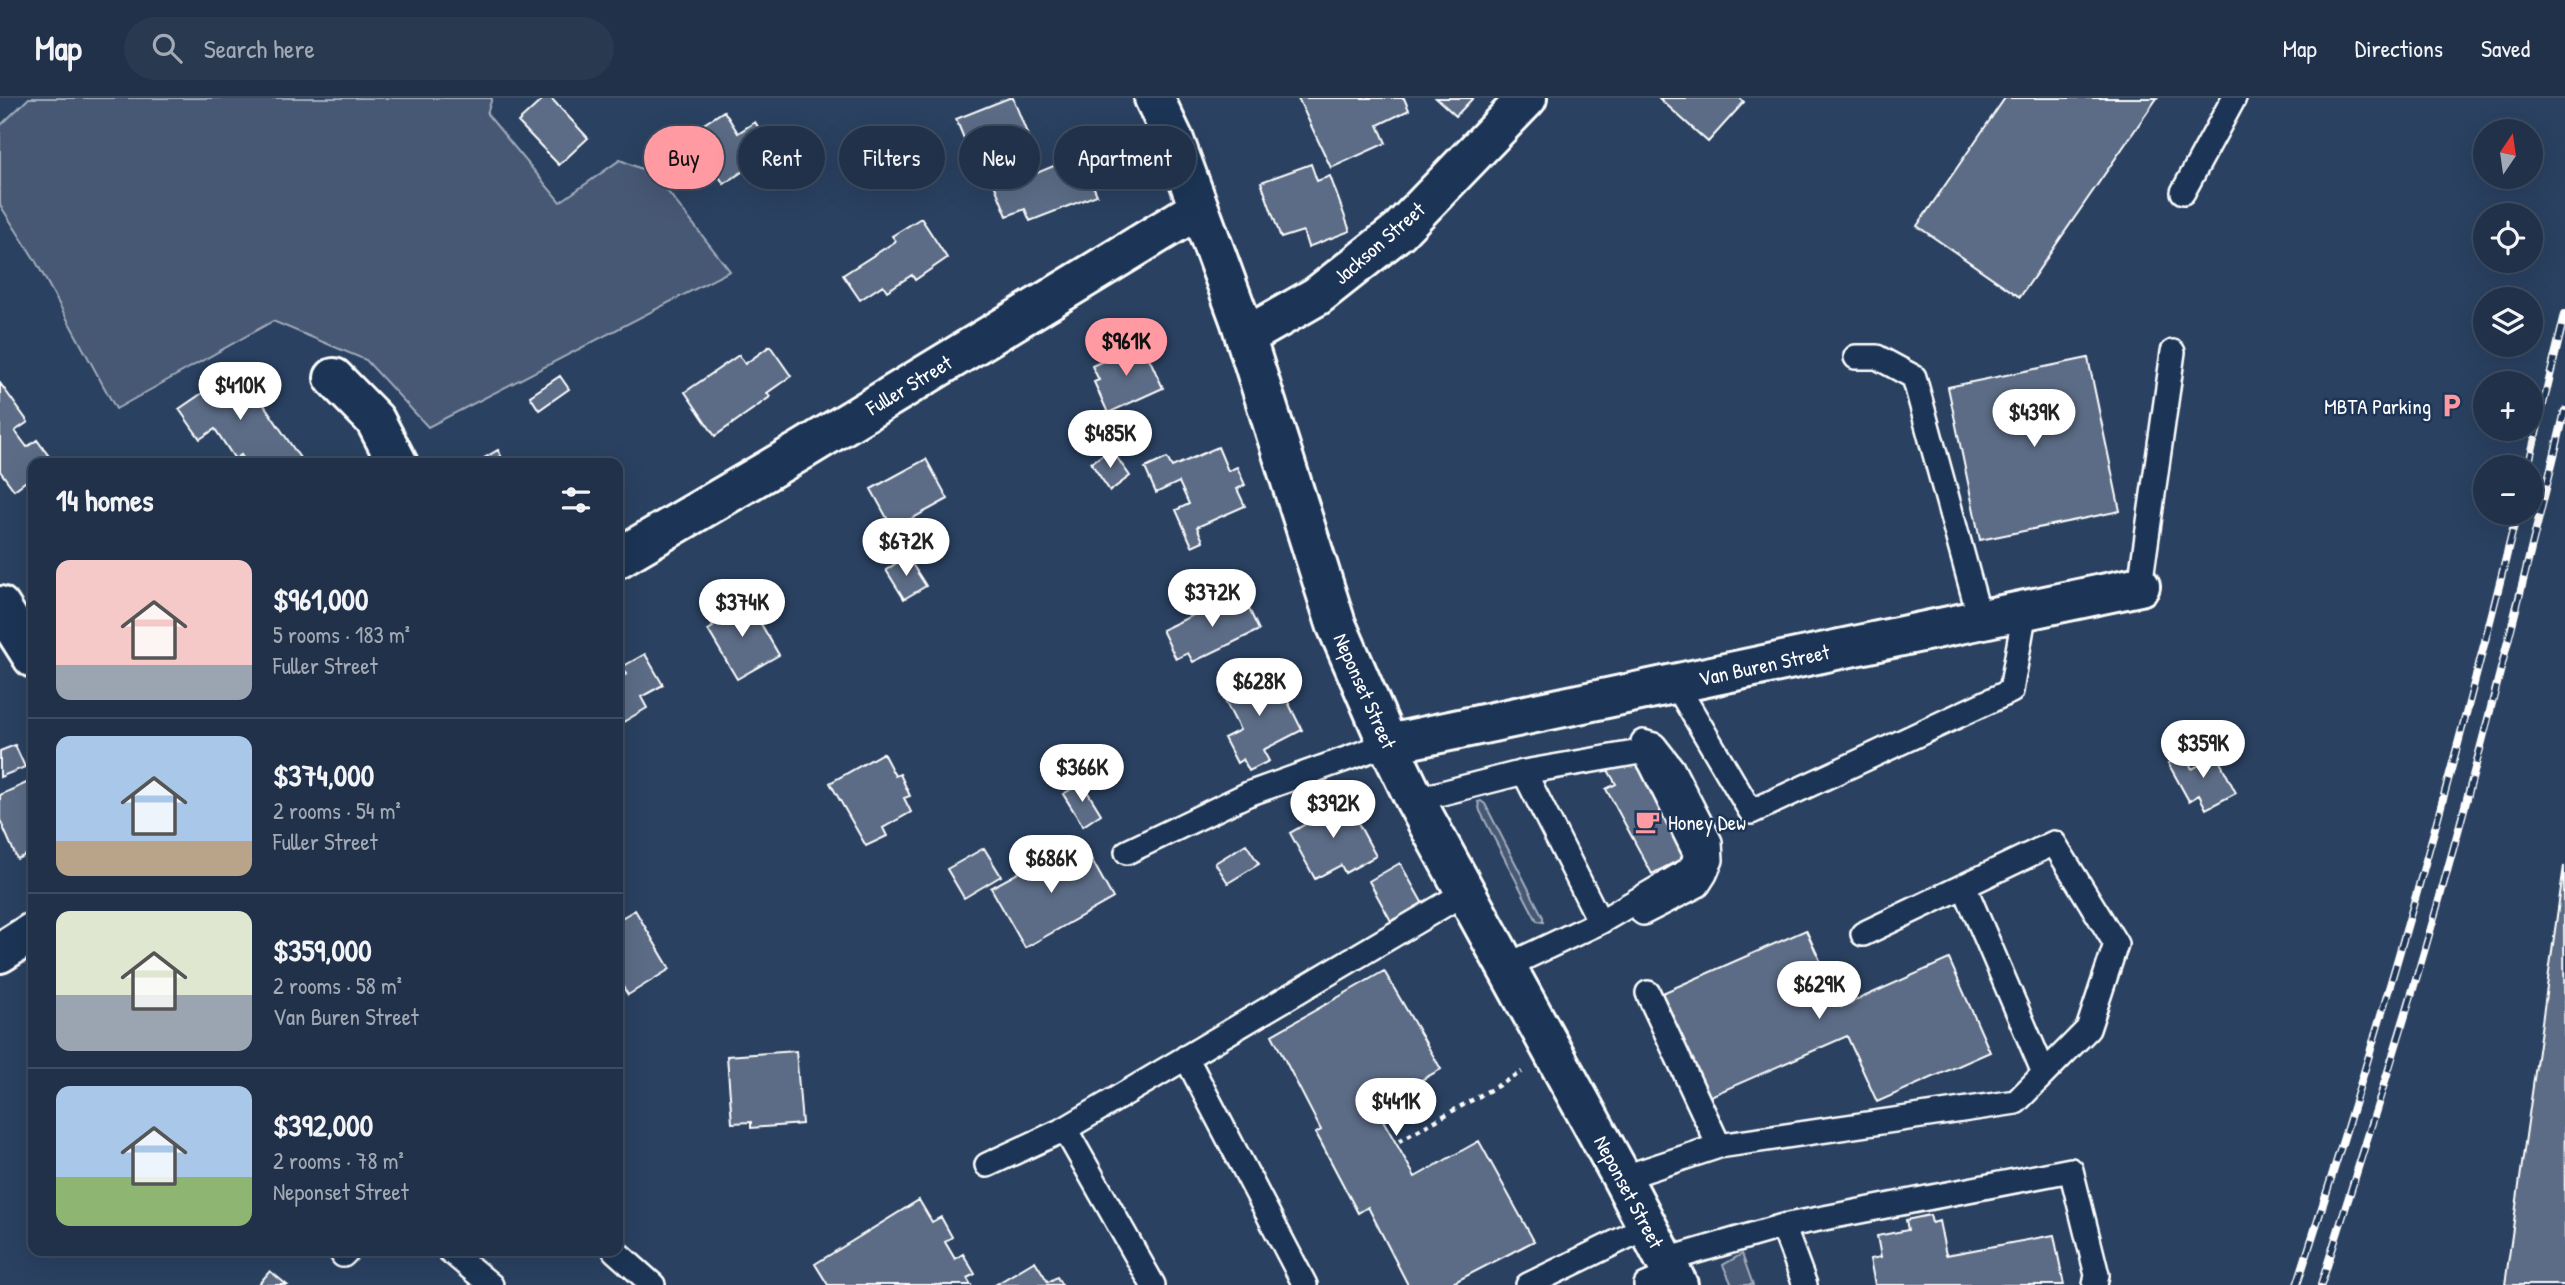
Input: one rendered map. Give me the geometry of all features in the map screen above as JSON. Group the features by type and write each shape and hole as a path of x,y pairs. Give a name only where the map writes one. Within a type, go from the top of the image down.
{"street":[{"name":"Neponset Street","path":"1154,98 1174,140 1245,337 1336,624 1388,744 1415,800 1622,1178 1647,1227 1666,1276"},
{"name":"Jackson Street","path":"1245,337 1317,296 1399,231 1527,98"},
{"name":"Fuller Street","path":"623,555 804,449 1198,209"},
{"path":"334,378 375,420 395,458"},
{"name":"Van Buren Street","path":"1388,744 2140,586"},
{"path":"0,606 28,649"},
{"path":"0,953 28,935"}],"lane":[{"path":"2183,192 2234,98"},
{"path":"2140,586 2173,352"},
{"path":"1856,357 1877,358 1914,377 1980,619"},
{"path":"1675,683 1751,812 2011,691 2025,610"},
{"path":"1127,852 1248,794 1388,744"},
{"path":"1415,800 1524,772 1640,752 1651,764 1695,853 1694,862 1687,871 1600,922 1507,966"},
{"path":"1524,772 1600,922"},
{"path":"1622,1178 1719,1146 2016,1102 2088,1030 2116,944 2054,843 1863,934"},
{"path":"1964,886 2044,1073"},
{"path":"986,1165 1065,1129 1465,892"},
{"path":"1648,993 1719,1146"},
{"path":"1186,1057 1305,1285"},
{"path":"1065,1129 1153,1285"},
{"path":"1666,1276 1783,1226 2071,1170 2097,1275 2095,1285"},
{"path":"1783,1226 1805,1285"},
{"path":"1528,1285 1647,1227"},
{"path":"456,1256 491,1285"},
{"path":"621,1256 653,1285"}],"path":[{"path":"1399,1141 1526,1070"}],"shaded area":[{"path":"29,98 492,98 487,114 560,202 620,160 644,170 644,189 666,189 730,271 428,427 366,360 273,321 116,409 35,260 0,205 0,126"},
{"path":"1478,802 1485,804 1543,917 1543,922 1537,921 1480,811"},
{"path":"1742,1254 1753,1285 1732,1285 1723,1265"}],"building":[{"path":"544,98 551,98 588,138 559,165 518,122"},
{"path":"1013,98 1024,126 959,126 956,119"},
{"path":"1298,98 1404,98 1409,110 1378,125 1386,143 1331,168"},
{"path":"1436,98 1473,98 1456,116"},
{"path":"1659,98 1740,98 1744,102 1708,142"},
{"path":"2005,98 2157,98 2020,297 1917,226"},
{"path":"724,111 738,133 738,175 724,184 724,126 701,126"},
{"path":"1311,164 1317,181 1330,176 1350,231 1308,247 1303,231 1281,238 1261,182"},
{"path":"1054,166 1054,189 1094,189 1097,195 1030,221 1025,209 1007,216 996,189 1040,189 1040,172"},
{"path":"921,218 947,258 915,280 912,275 887,291 883,285 860,300 843,275 896,241 892,236"},
{"path":"1142,343 1163,388 1108,413 1094,382 1099,380 1092,366"},
{"path":"770,346 791,376 767,393 770,397 715,436 685,392 739,355 745,364"},
{"path":"2088,358 2120,511 1980,540 1948,387"},
{"path":"239,368 300,458 243,458 241,455 234,458 215,429 200,439 179,409"},
{"path":"560,376 569,389 539,410 530,396"},
{"path":"0,383 28,422 15,431 27,447 37,440 50,458 28,458 28,480 14,490 0,471"},
{"path":"1218,447 1228,471 1237,467 1245,485 1237,489 1245,506 1197,527 1203,541 1192,546 1176,510 1189,504 1179,482 1156,493 1145,468 1167,458 1172,467"},
{"path":"1111,449 1130,476 1110,491 1091,463"},
{"path":"498,450 502,458 484,458"},
{"path":"926,459 948,499 893,529 871,489"},
{"path":"907,556 926,586 904,599 886,570"},
{"path":"1241,592 1259,630 1193,662 1188,653 1176,659 1162,630"},
{"path":"746,598 779,655 737,679 708,630 713,627 709,620"},
{"path":"645,654 663,685 641,697 647,708 623,722 623,676 627,674 623,666"},
{"path":"1271,668 1302,730 1263,750 1269,761 1249,771 1243,759 1237,763 1224,738 1240,730 1221,693"},
{"path":"15,745 25,767 0,777 0,751"},
{"path":"883,753 895,776 900,774 910,796 904,798 911,812 883,828 887,836 866,846 830,783"},
{"path":"2185,754 2192,769 2217,756 2236,793 2206,809 2199,795 2189,801 2168,763"},
{"name":"Honey Dew","path":"1640,759 1689,855 1652,874 1606,789 1616,784 1605,765"},
{"path":"28,782 28,854 17,859 0,820 0,795"},
{"path":"1082,783 1101,814 1083,826 1063,794"},
{"path":"1344,797 1376,856 1345,873 1341,865 1315,879 1290,833 1316,818 1314,813"},
{"path":"1246,844 1259,864 1228,883 1215,863"},
{"path":"1065,847 1074,862 1088,853 1113,898 1025,948 991,888"},
{"path":"984,848 1001,876 964,898 947,869"},
{"path":"1400,863 1423,904 1391,921 1369,881"},
{"path":"2564,866 2565,1285 2505,1285"},
{"path":"635,910 670,969 628,995 623,987 623,917"},
{"path":"1806,930 1841,1007 1949,959 1990,1052 1877,1102 1847,1036 1704,1099 1658,995"},
{"path":"1384,971 1441,1069 1375,1106 1415,1177 1479,1141 1534,1241 1449,1285 1408,1285 1368,1207 1358,1213 1316,1133 1321,1130 1272,1035"},
{"path":"796,1051 802,1124 751,1128 751,1122 732,1123 727,1056"},
{"path":"919,1200 932,1222 941,1217 952,1237 945,1242 955,1259 963,1254 975,1274 967,1278 971,1285 828,1285 815,1264"},
{"path":"1930,1215 1932,1223 1939,1221 1946,1255 2054,1235 2064,1285 1875,1285 1870,1259 1881,1257 1877,1236 1908,1230 1906,1220"},
{"path":"1035,1261 1048,1282 1057,1277 1062,1285 995,1285"},
{"path":"270,1271 287,1285 258,1285"}],"railway":[{"path":"2531,455 2565,314"},
{"path":"2321,1285 2395,1049 2454,845 2504,659 2565,411"},
{"path":"2297,1285 2358,1093 2414,901 2468,707 2514,525"}],"place":[{"name":"MBTA Parking","path":"2451,406"},
{"name":"Honey Dew","path":"1648,822"}]}
